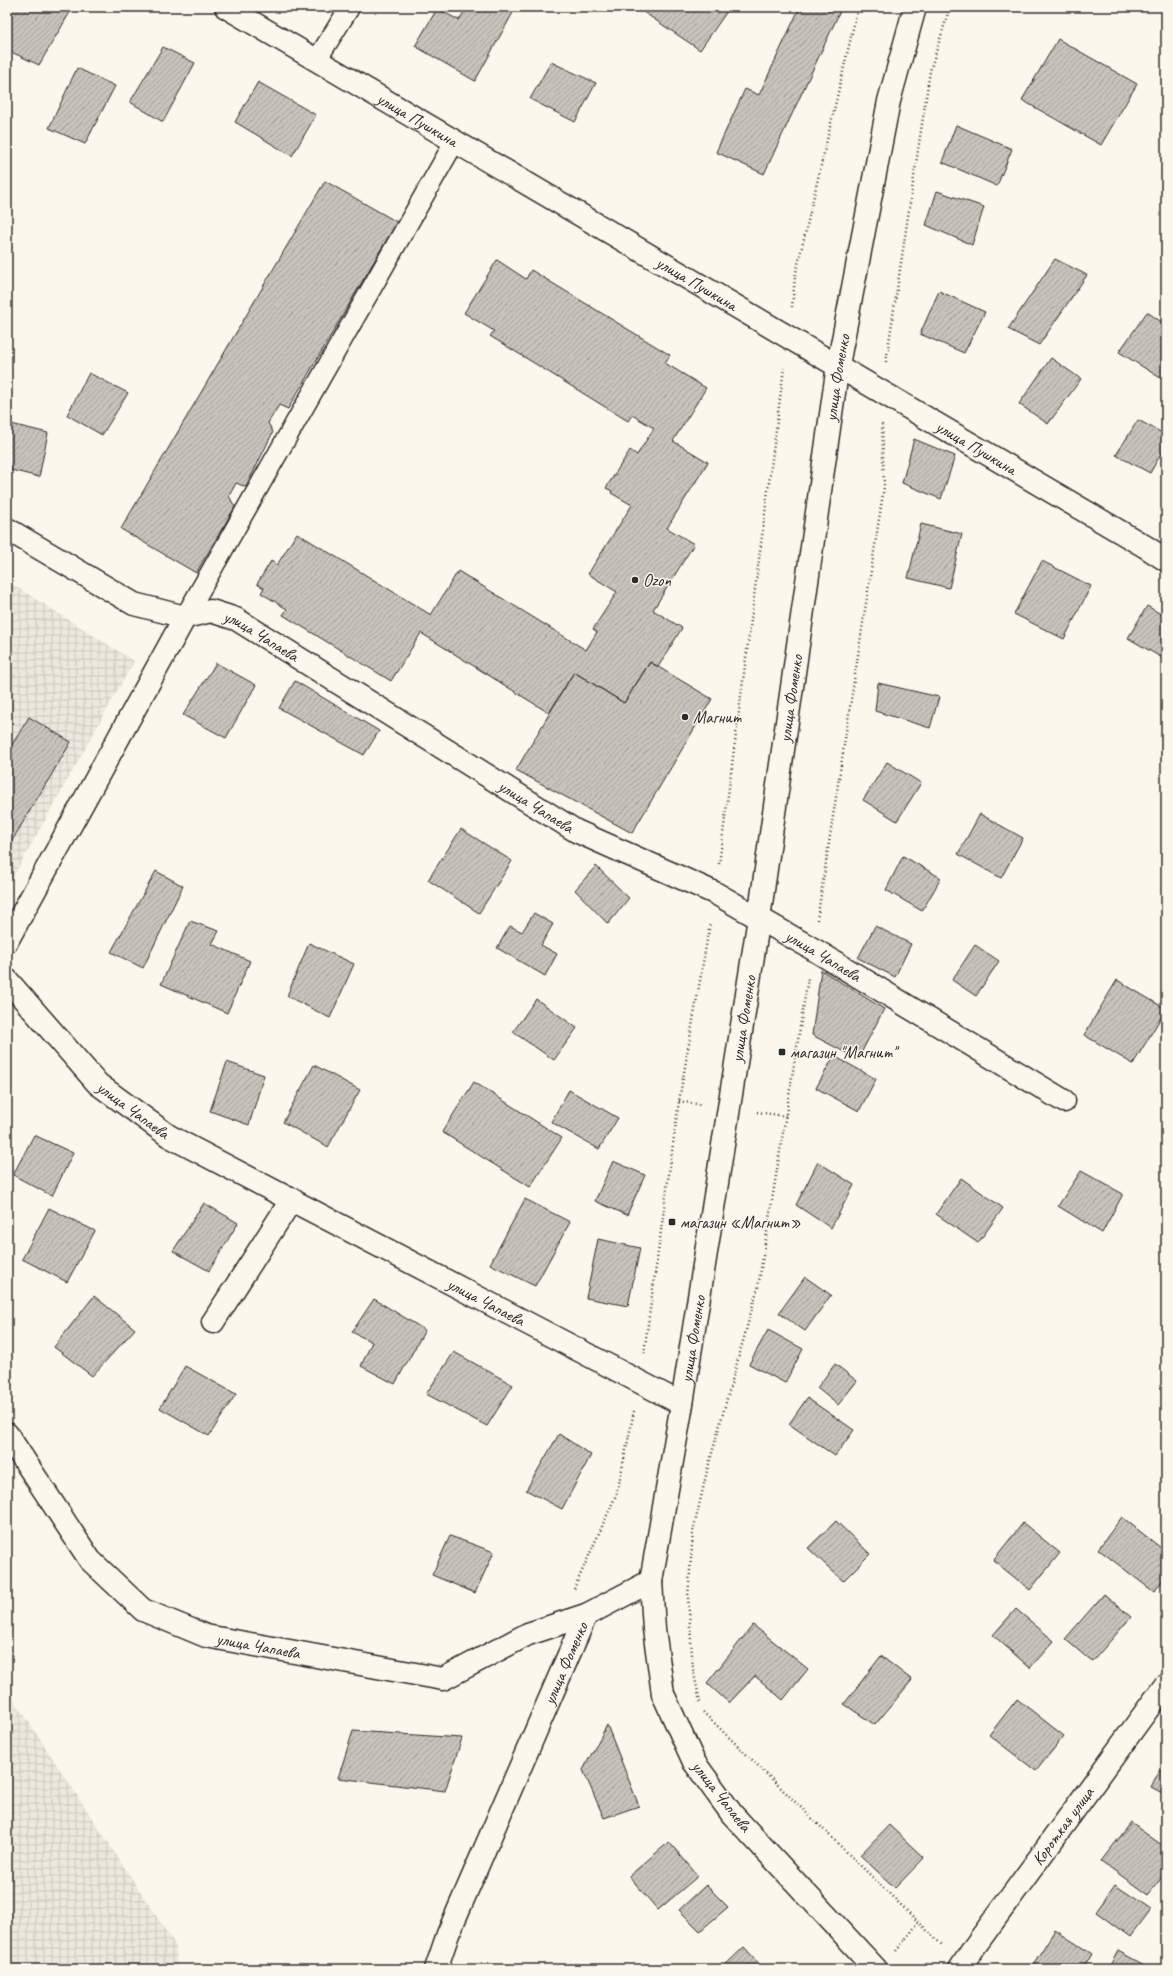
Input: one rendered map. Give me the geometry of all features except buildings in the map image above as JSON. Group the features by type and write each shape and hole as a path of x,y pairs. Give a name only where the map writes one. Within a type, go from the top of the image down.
{"street":[{"name":"улица Пушкина","path":"226,7 881,390 1146,546 1166,560"},
{"name":"улица Фоменко","path":"436,1969 448,1934 586,1615 652,1581 682,1404 759,918 838,365 888,101 915,7"},
{"name":"улица Чапаева","path":"7,529 134,604 185,617 211,612 236,619 576,830 715,893 813,949 1064,1101"},
{"path":"7,941 185,617"},
{"name":"улица Чапаева","path":"7,980 98,1084 170,1136 682,1404"},
{"path":"213,1322 292,1199"},
{"name":"улица Чапаева","path":"7,1434 90,1560 143,1610 206,1636 443,1679 528,1634 586,1615"},
{"name":"улица Чапаева","path":"652,1581 654,1629 663,1694 694,1762 732,1814 884,1963"},
{"name":"Короткая улица","path":"961,1967 1166,1684"}],"lane":[{"path":"316,61 350,7"},
{"path":"185,617 454,141"}],"path":[{"path":"553,1626 572,1591 616,1494 640,1382 679,1102 715,893 795,277 858,7"},
{"path":"950,7 930,71 881,390 884,487 813,949 758,1287 706,1471 693,1532 688,1597 693,1669 701,1710 961,1967"},
{"path":"884,1963 918,1923"}],"shaded area":[{"path":"7,581 134,661 7,888"},
{"path":"7,1689 176,1946 177,1969 7,1969"}],"place":[{"name":"Ozon","path":"635,580"},
{"name":"Магнит","path":"685,717"},
{"name":"магазин \"Магнит\"","path":"782,1052"},
{"name":"магазин «Магнит»","path":"672,1222"}]}
